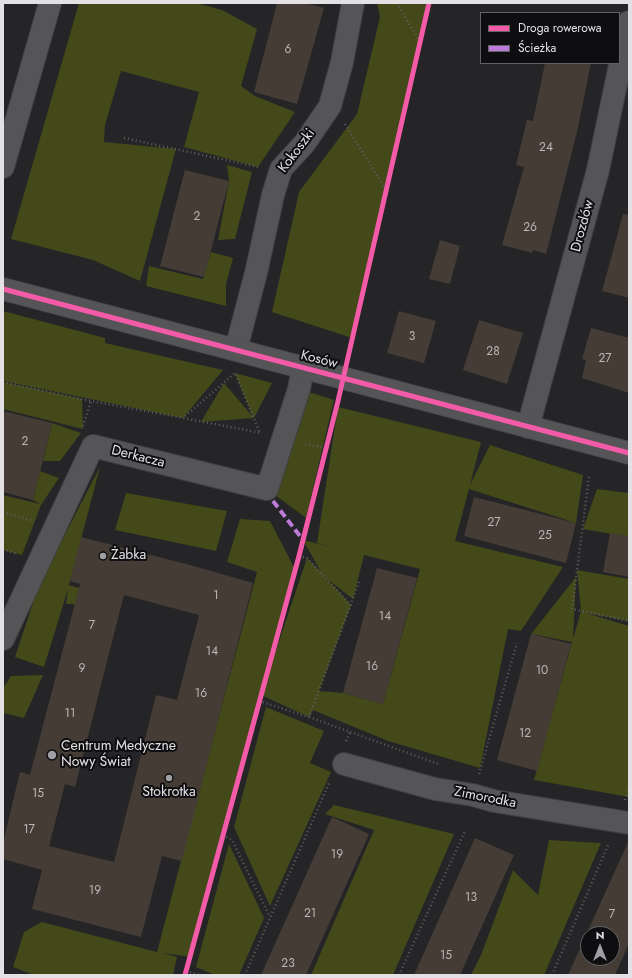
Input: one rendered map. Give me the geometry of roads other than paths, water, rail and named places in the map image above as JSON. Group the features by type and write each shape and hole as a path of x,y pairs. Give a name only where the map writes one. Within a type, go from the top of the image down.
{"street":[{"path":"3,166 50,3"},
{"name":"Kokoszki","path":"236,350 256,273 273,195 281,169 304,144 330,106 342,62 353,3"},
{"name":"Drozdów","path":"528,427 598,170 629,22"},
{"name":"Kosów","path":"3,289 629,454"},
{"name":"Derkacza","path":"3,639 93,446 267,489 299,389 303,368"},
{"name":"Zimorodka","path":"344,764 434,789 494,801 626,815"}],"place":[{"name":"Żabka","path":"103,556"},
{"name":"Centrum Medyczne Nowy Świat","path":"52,755"},
{"name":"Stokrotka","path":"169,778"}]}
